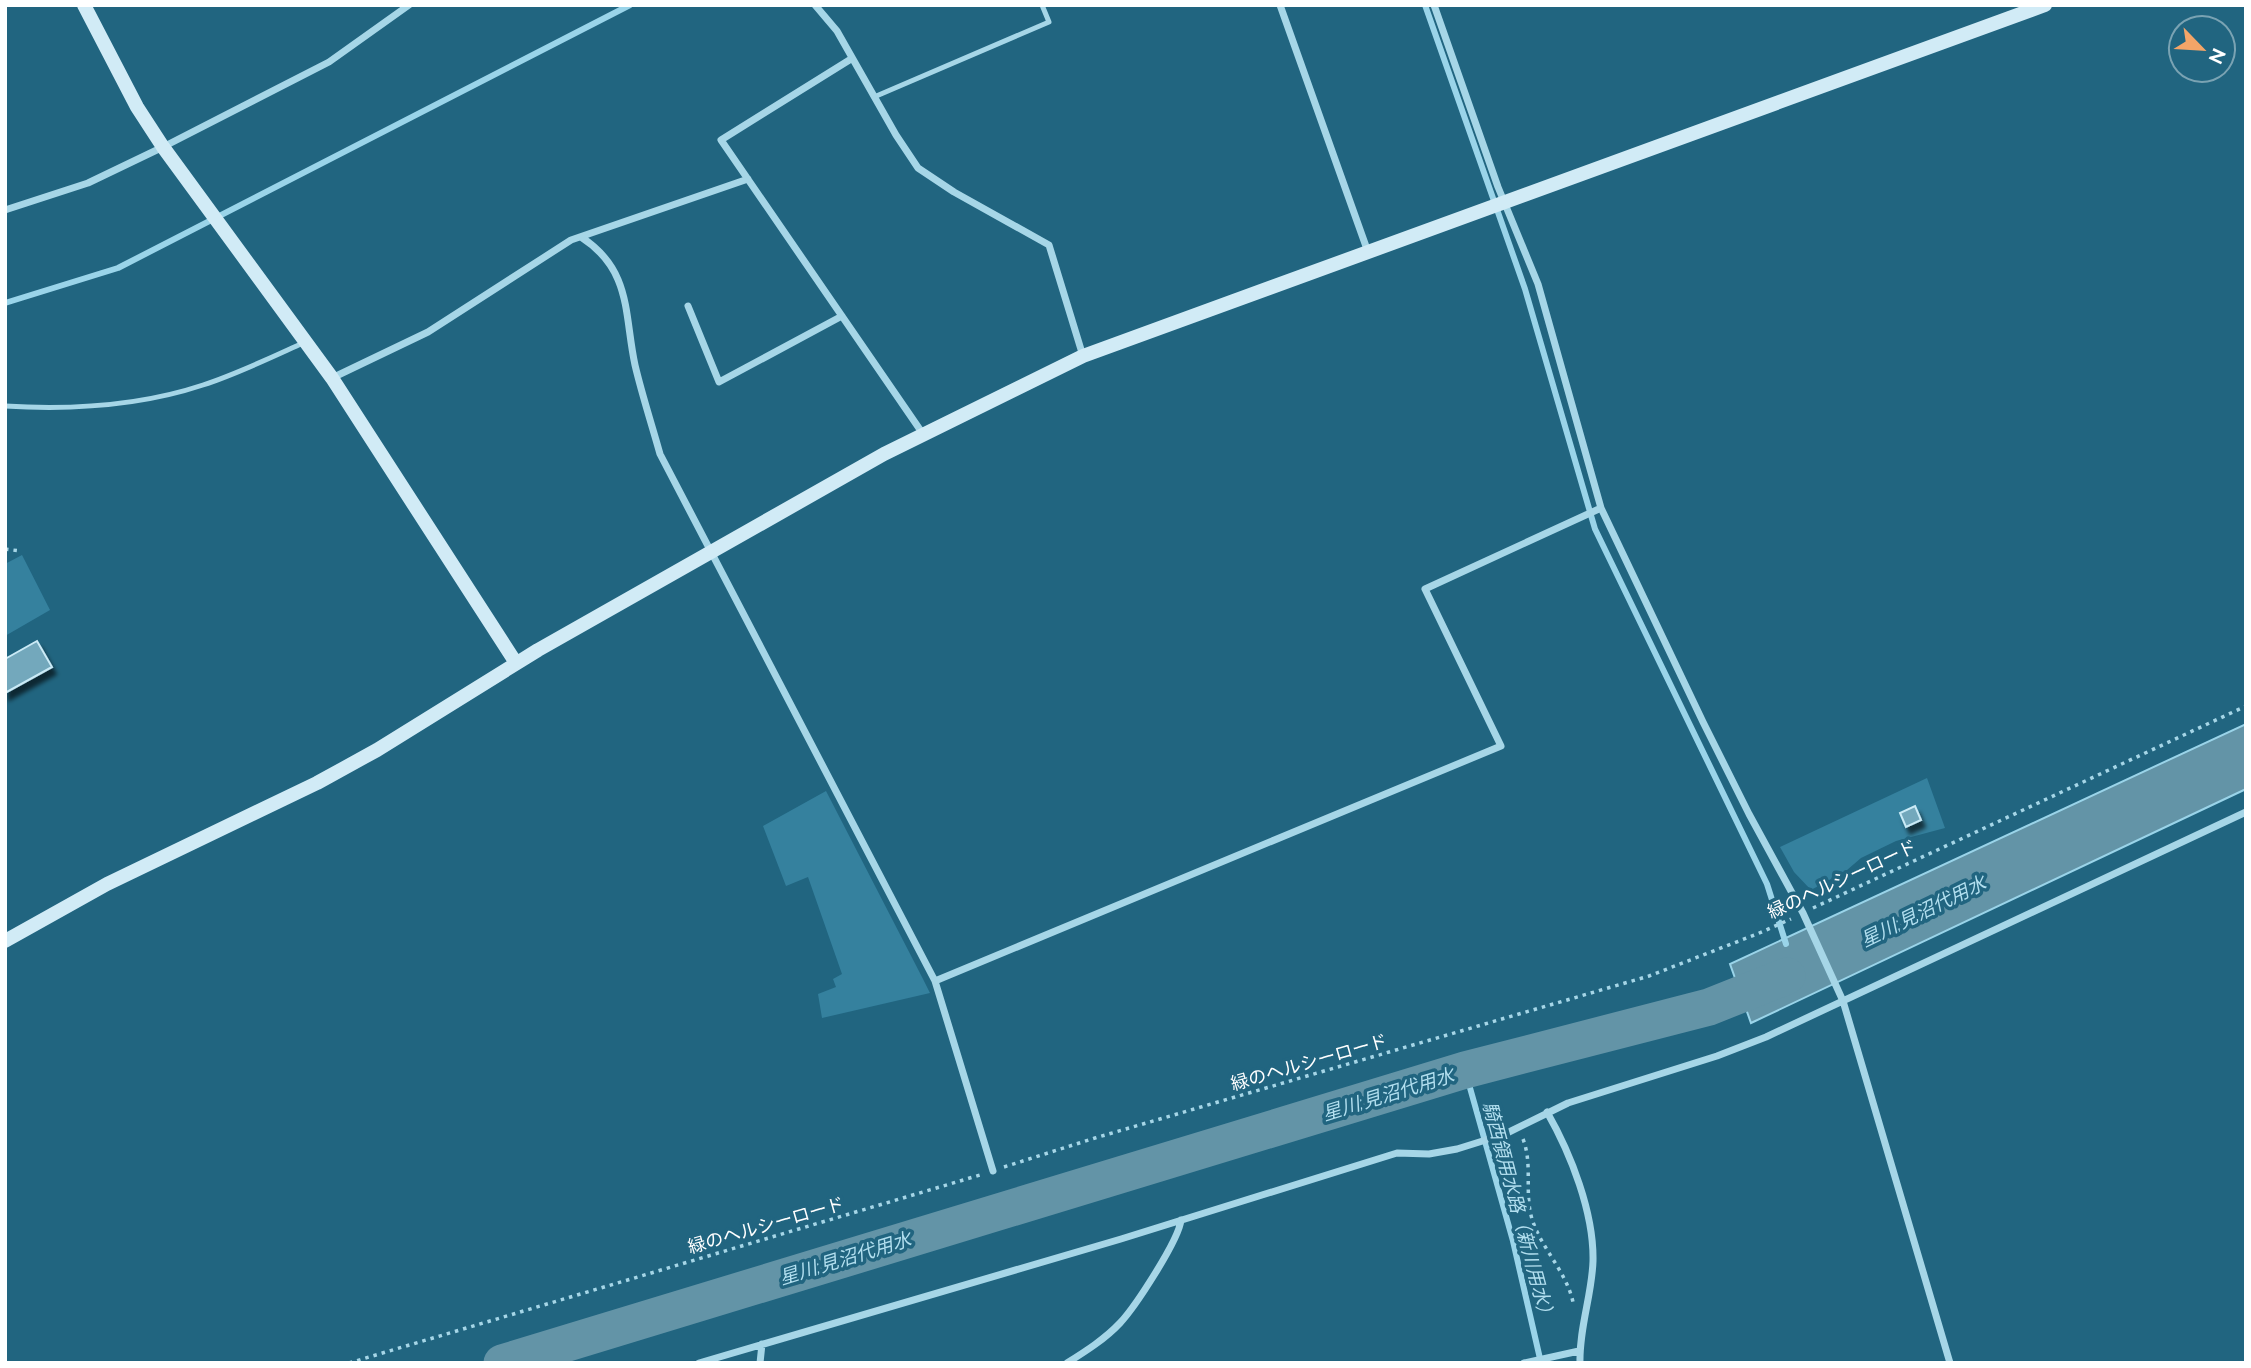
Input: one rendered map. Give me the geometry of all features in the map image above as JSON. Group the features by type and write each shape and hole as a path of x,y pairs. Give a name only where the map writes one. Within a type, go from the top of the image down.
{"street":[{"path":"84,5 137,107 332,378 516,663"},
{"path":"5,210 88,183 329,62 409,5"},
{"path":"815,5 837,31 851,59 918,168 954,192 1049,245 1083,356"},
{"path":"1280,5 1368,253"},
{"path":"1434,5 1505,203 1538,284 1601,508 1709,734 1803,913 1843,1002 1950,1363"},
{"path":"5,941 107,884 317,783 377,750 516,663 884,454 1083,356 2045,5"},
{"path":"851,59 722,140 924,434"},
{"path":"332,378 428,332 571,240 748,179"},
{"path":"581,237 598,247 617,275 629,314 635,365 660,454 935,981 993,1171"},
{"path":"688,306 719,382 842,316"},
{"path":"935,981 1501,746 1425,589 1601,508"},
{"path":"699,1363 1398,1153 1429,1154 1505,1135 1568,1103 1717,1056 1843,1002 2246,812"},
{"path":"1548,1112 1565,1150 1591,1225 1593,1262 1580,1363"},
{"path":"1068,1363 1091,1348 1121,1322 1167,1255 1181,1220"},
{"path":"760,1363 762,1344"},
{"path":"1526,1362 1580,1350"}],"lane":[{"path":"874,97 1049,22 1042,5"},
{"path":"5,406 55,408 155,398 204,385 306,342"}],"path":[{"path":"5,549 20,551"},
{"name":"緑のヘルシーロード","path":"349,1363 993,1171 1095,1138 1649,976 1757,934 2246,706"},
{"path":"1524,1141 1530,1161 1527,1192 1533,1223 1563,1275 1574,1306"}],"shaded area":[{"path":"22,555 50,610 5,636 5,564"},
{"path":"1927,778 1945,828 1896,841 1861,858 1847,870 1811,890 1794,872 1780,847"},
{"path":"826,791 930,993 822,1018 818,994 836,987 833,979 842,974 808,877 786,886 763,826"}],"water":[{"path":"2246,724 2246,789 1751,1023 1730,964"}],"building":[{"path":"37,641 52,667 5,693 5,659"},
{"path":"1915,806 1921,820 1906,827 1900,813"}],"waterway":[{"path":"5,303 118,268 630,5"},
{"path":"1425,5 1525,289 1595,529 1767,884 1786,944"},
{"name":"星川;見沼代用水","path":"502,1363 1465,1070 1709,1007 1787,976"},
{"name":"騎西領用水路（新川用水）","path":"1465,1070 1513,1241 1541,1363"}]}
